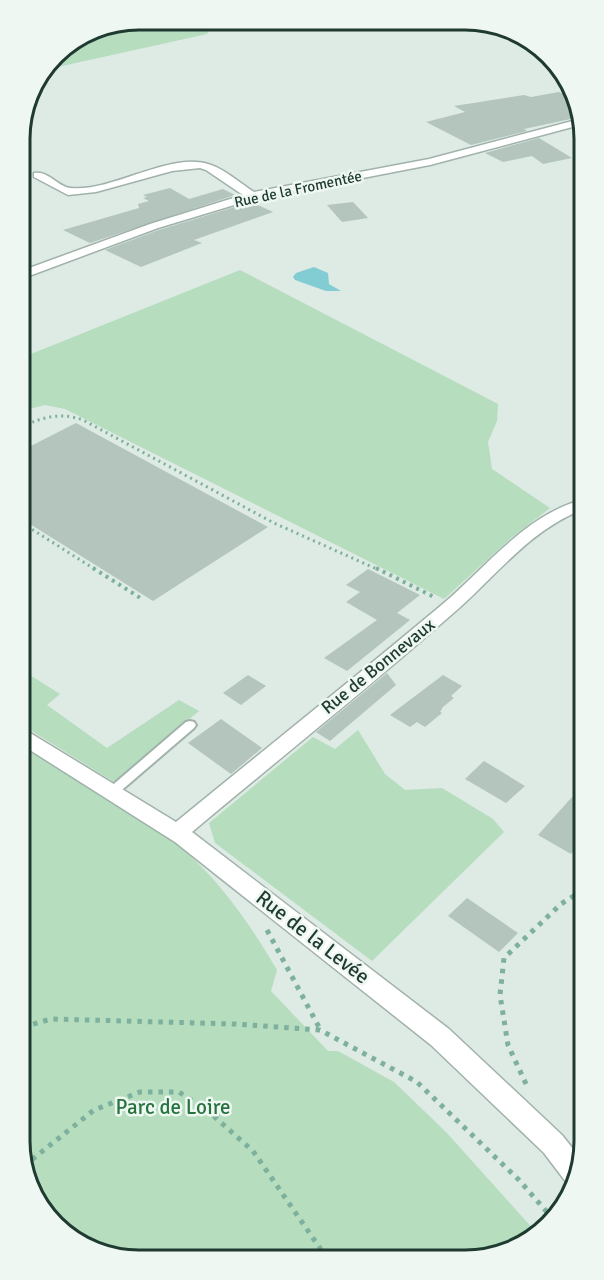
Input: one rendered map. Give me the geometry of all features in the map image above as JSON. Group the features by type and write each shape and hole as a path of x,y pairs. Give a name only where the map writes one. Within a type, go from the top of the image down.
{"street":[{"name":"Rue de la Fromentée","path":"30,272 154,226 252,196 430,162 573,125"},
{"path":"38,175 68,192 96,189 171,168 200,165 210,168 252,196"},
{"name":"Rue de Bonnevaux","path":"176,833 451,606 528,536 560,513 574,508"},
{"name":"Rue de la Levée","path":"30,740 176,833 237,877 440,1037 553,1144 571,1167"}],"lane":[{"path":"112,792 190,725"}],"path":[{"path":"30,424 52,415 66,414 83,420 274,523 398,578 451,606"},
{"path":"30,529 142,598"},
{"path":"531,1095 508,1045 500,995 504,958 561,904 574,896"},
{"path":"263,923 320,1030"},
{"path":"30,1025 51,1018 235,1024 320,1030 417,1082 519,1180 547,1212"},
{"path":"32,1160 94,1110 140,1092 179,1092 209,1112 253,1151 321,1250"}],"green space":[{"path":"210,30 207,34 57,67 78,48 97,38 118,32"},
{"path":"240,270 498,404 497,421 488,442 492,469 550,508 511,538 444,599 65,409 45,405 30,409 30,354"},
{"path":"30,675 60,694 47,705 107,748 179,700 199,711 114,782 30,730"},
{"path":"358,730 385,774 405,790 442,788 493,819 504,832 372,961 215,843 209,823 313,737 335,749"},
{"name":"Parc de Loire","path":"30,748 143,819 195,860 234,904 277,970 271,991 328,1051 338,1051 394,1082 446,1132 532,1227 500,1244 465,1250 139,1250 104,1244 78,1232 67,1223 48,1202 41,1189 31,1155"}],"water":[{"path":"314,267 328,273 329,284 341,291 326,291 295,280 293,277 296,273"}],"building":[{"path":"559,92 565,95 572,119 524,129 527,131 471,145 426,122 465,112 454,106 524,95 531,97"},
{"path":"539,138 572,158 543,164 532,156 503,162 485,153"},
{"path":"170,188 189,199 223,189 235,195 90,243 63,230 139,208 138,204 149,201 143,198 147,197 143,195"},
{"path":"251,202 273,212 194,240 202,243 141,267 105,250 159,230"},
{"path":"353,202 368,218 342,222 327,205"},
{"path":"76,423 268,527 153,601 30,524 30,446"},
{"path":"368,569 420,595 397,613 410,620 347,671 324,658 377,620 346,602 360,592 346,585"},
{"path":"387,673 396,685 330,741 316,732"},
{"path":"248,675 266,686 241,705 223,693"},
{"path":"443,675 462,686 451,696 454,698 443,707 440,712 442,713 425,727 417,722 410,727 390,715"},
{"path":"221,719 262,748 231,774 188,743"},
{"path":"484,761 525,786 506,803 465,779"},
{"path":"572,797 574,798 574,850 571,854 538,835"},
{"path":"467,898 518,933 499,952 448,916"}]}
